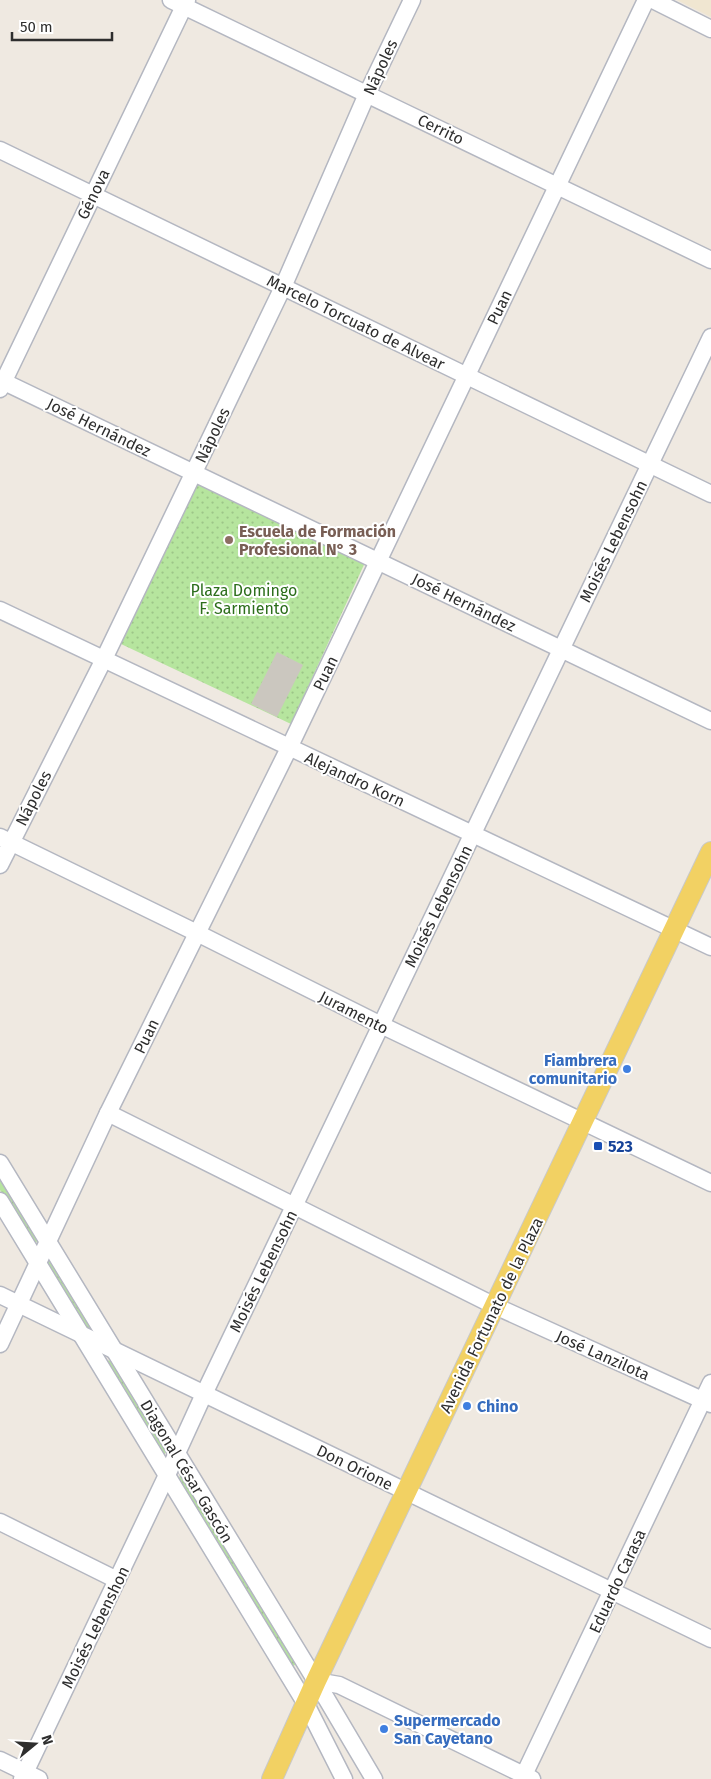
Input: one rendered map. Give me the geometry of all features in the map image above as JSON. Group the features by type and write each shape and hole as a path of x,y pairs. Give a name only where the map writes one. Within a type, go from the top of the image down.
{"main road":[{"name":"Avenida Fortunato de la Plaza","path":"272,1779 316,1681 711,852"}],"street":[{"name":"Nápoles","path":"0,865 5,839 104,659 283,287 367,94 412,0"},
{"name":"Puan","path":"0,1344 108,1113 289,748 646,0"},
{"path":"653,0 711,29"},
{"name":"Cerrito","path":"181,2 711,260"},
{"name":"Génova","path":"1,383 93,195 181,2"},
{"name":"Marcelo Torcuato de Alvear","path":"0,150 711,494"},
{"name":"Moisés Lebensohn","path":"167,1475 204,1394 711,337"},
{"name":"José Hernández","path":"1,383 711,721"},
{"name":"Alejandro Korn","path":"0,610 711,948"},
{"name":"Juramento","path":"5,839 381,1025 711,1183"},
{"name":"José Lanzilota","path":"108,1113 495,1306 707,1402"},
{"name":"Diagonal César Gascón","path":"0,1163 374,1779"},
{"name":"Diagonal César Gascón","path":"0,1201 306,1704 344,1779"},
{"name":"Don Orione","path":"0,1295 711,1639"},
{"name":"Eduardo Carasa","path":"526,1778 612,1591 707,1402 711,1383"},
{"name":"Moisés Lebenshon","path":"29,1777 117,1580 167,1475"},
{"path":"0,1522 117,1580"},
{"path":"316,1681 339,1686 526,1778"},
{"path":"0,1760 29,1777"}],"shaded area":[{"path":"677,0 711,0 711,17"}],"green space":[{"name":"Plaza Domingo F. Sarmiento","path":"199,476 368,556 291,724 121,644"},
{"path":"0,1173 39,1237 34,1247 0,1190"},
{"path":"50,1256 97,1332 81,1324 46,1266"},
{"path":"101,1357 116,1364 167,1449 163,1459"},
{"path":"182,1472 298,1663 290,1668 177,1482"}],"building":[{"path":"277,652 303,665 277,717 251,704"}],"place":[{"name":"Escuela de Formación Profesional N° 3","path":"229,540"},
{"name":"Fiambrera comunitario","path":"627,1069"},
{"name":"523","path":"598,1146"},
{"name":"Chino","path":"467,1406"},
{"name":"Supermercado San Cayetano","path":"384,1729"}]}
